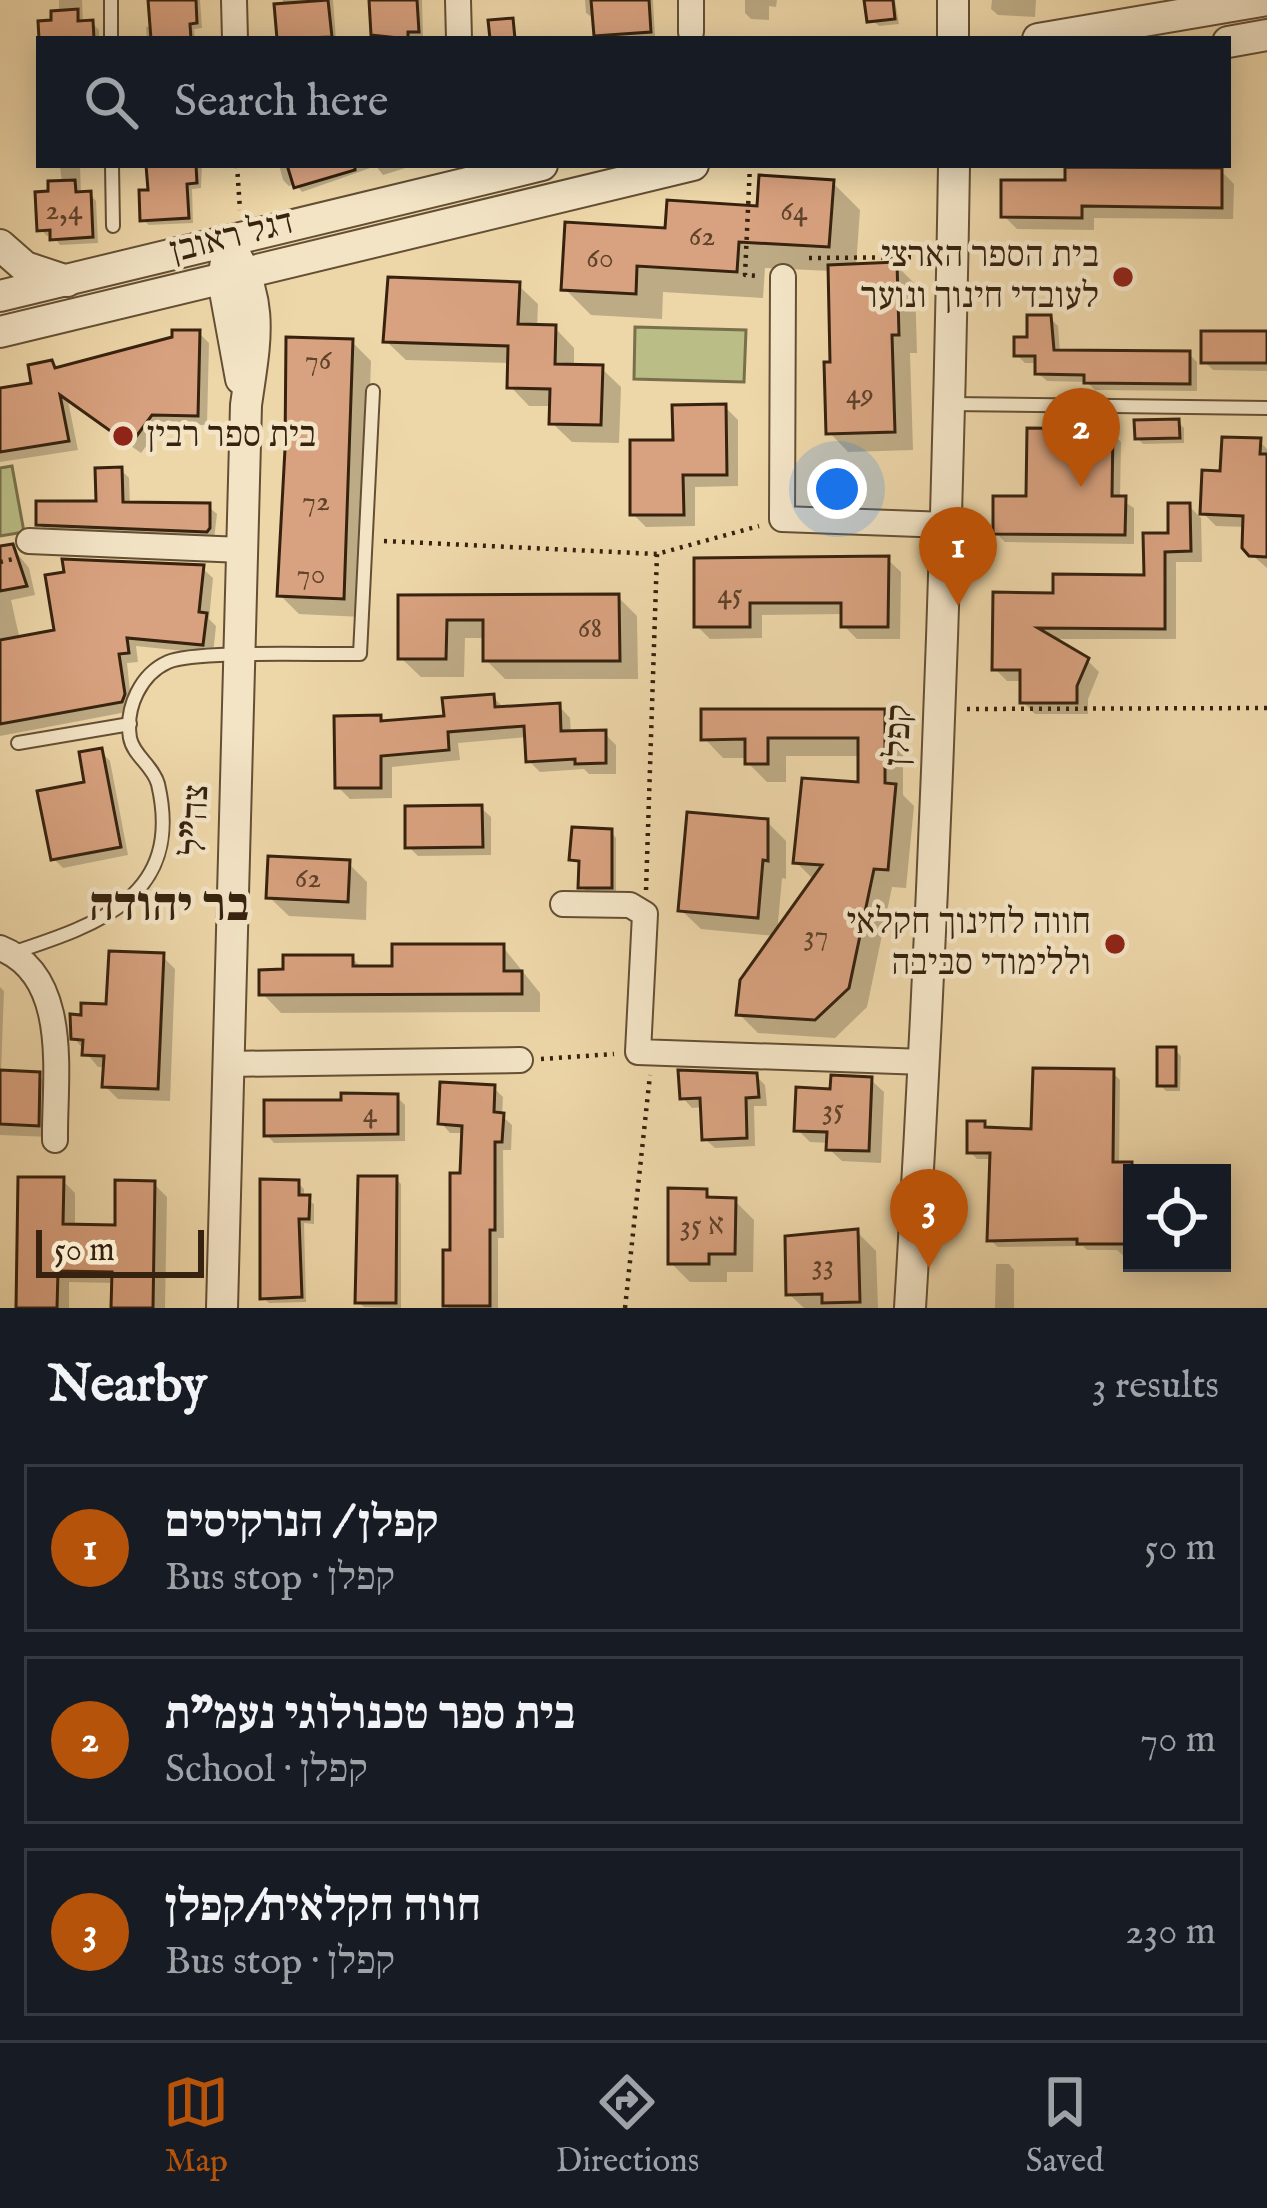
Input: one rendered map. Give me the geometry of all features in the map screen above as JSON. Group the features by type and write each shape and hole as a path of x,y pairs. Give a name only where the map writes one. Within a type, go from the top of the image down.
{"street":[{"path":"234,0 235,36"},
{"path":"458,0 459,36"},
{"path":"691,0 692,32"},
{"path":"953,0 953,36"},
{"path":"1056,36 1267,1"},
{"path":"1231,41 1267,35"},
{"name":"דגל ראובן","path":"1,296 530,168"},
{"name":"דגל ראובן","path":"0,332 680,168"},
{"name":"קפלן","path":"910,1308 940,709 954,168"},
{"name":"צה\"ל","path":"222,1308 246,405 256,340 236,277 235,242"},
{"path":"0,245 25,267 67,281"},
{"path":"783,277 782,519 947,524"},
{"path":"29,541 242,550"},
{"path":"563,904 630,905 645,914 645,1052 925,1062"},
{"path":"6,951 44,987 54,1023 55,1140"},
{"path":"228,1064 520,1060"}],"lane":[{"path":"111,0 111,36"},
{"path":"112,168 113,226"},
{"path":"6,951 86,928 132,897 162,850 164,813 155,772 130,741 130,712 144,677 172,659 360,654 373,391"},
{"path":"950,404 1267,408"},
{"path":"18,743 130,724"}],"path":[{"path":"235,242 237,168"},
{"path":"745,275 750,168"},
{"path":"809,258 952,256"},
{"path":"366,540 657,554 782,519"},
{"path":"645,914 657,554"},
{"path":"940,709 1267,708"},
{"path":"520,1060 645,1052 625,1308"}],"green space":[{"path":"635,327 746,330 744,382 634,379"},
{"path":"12,466 24,532 0,536 0,468"}],"building":[{"path":"148,0 196,0 197,23 190,24 191,36 151,36"},
{"path":"328,0 332,36 277,36 274,4"},
{"path":"369,0 417,0 419,32 371,35"},
{"path":"591,0 649,0 651,32 594,36"},
{"path":"864,0 893,0 895,19 867,22"},
{"path":"78,9 78,21 93,20 94,36 39,36 38,21 51,20 51,11"},
{"path":"513,18 515,36 490,36 488,20"},
{"path":"146,168 196,168 197,183 187,184 189,218 140,221 139,190 148,190"},
{"path":"288,168 355,168 355,170 294,188"},
{"path":"1065,168 1222,168 1222,208 1082,206 1082,218 1001,217 1001,180 1065,180"},
{"path":"759,175 834,180 829,247 739,242 737,272 637,266 636,294 561,290 565,222 665,228 667,200 757,206"},
{"path":"75,180 76,192 91,191 93,237 50,240 50,230 37,231 35,192 48,191 48,181"},
{"path":"897,262 899,335 892,335 895,432 826,434 828,265"},
{"path":"388,277 520,282 518,324 556,325 555,364 603,365 601,425 549,424 550,389 507,388 508,346 383,342"},
{"path":"1027,315 1051,315 1054,350 1190,351 1190,384 1084,383 1084,375 1035,374 1035,356 1014,356 1014,337 1027,337"},
{"path":"172,330 200,330 198,416 152,415 130,445 60,395 69,441 0,452 0,388 31,383 28,365 52,360 55,368 172,337"},
{"path":"1201,331 1267,331 1267,363 1201,363"},
{"path":"286,337 353,339 344,599 277,596"},
{"path":"726,404 727,475 683,475 684,515 630,515 630,440 673,440 672,405"},
{"path":"1179,419 1180,438 1135,439 1134,420"},
{"path":"1027,428 1113,429 1112,496 1126,496 1125,535 993,534 993,496 1026,496"},
{"path":"1222,437 1261,438 1260,454 1267,454 1267,557 1249,556 1242,548 1243,516 1200,514 1202,470 1220,471"},
{"path":"122,467 123,502 210,503 210,528 207,532 36,525 36,501 96,501 95,468"},
{"path":"1168,503 1190,503 1191,551 1165,552 1165,629 1038,628 1089,658 1077,686 1077,703 1020,703 1020,670 992,670 993,592 1053,593 1053,574 1144,575 1143,533 1168,533"},
{"path":"13,544 27,586 0,591 0,546"},
{"path":"889,556 888,627 841,627 841,603 750,603 750,627 694,627 694,558"},
{"path":"62,559 204,565 199,612 207,613 203,645 127,638 129,653 119,654 122,702 0,724 0,640 54,630 45,575 64,572"},
{"path":"619,594 620,661 483,661 483,620 447,620 446,659 398,659 398,595"},
{"path":"494,694 495,707 560,703 561,731 606,730 606,763 575,764 575,759 526,762 524,726 448,732 449,750 381,756 381,788 335,788 334,716 381,715 381,721 444,716 442,698"},
{"path":"701,709 885,709 885,783 896,784 888,870 874,869 849,988 815,1020 736,1015 740,980 822,865 793,863 802,778 858,782 858,738 768,738 768,764 745,764 745,739 701,740"},
{"path":"102,748 121,847 51,860 37,791 84,782 79,752"},
{"path":"482,805 483,847 405,848 405,806"},
{"path":"687,812 768,819 768,861 763,860 758,918 678,911"},
{"path":"572,827 612,829 612,888 578,888 579,861 569,860"},
{"path":"268,856 350,860 348,902 266,898"},
{"path":"392,944 504,944 504,971 522,971 522,994 259,995 259,970 283,969 283,955 353,955 353,966 392,966"},
{"path":"109,951 164,953 158,1089 102,1087 104,1056 82,1055 83,1040 71,1039 70,1014 81,1015 81,1003 106,1004"},
{"path":"1157,1047 1176,1047 1176,1086 1157,1086"},
{"path":"1033,1068 1114,1069 1113,1162 1132,1162 1123,1164 1123,1244 1077,1244 1077,1239 987,1241 990,1153 967,1153 967,1121 985,1121 985,1127 1031,1129"},
{"path":"0,1070 40,1072 39,1126 0,1124"},
{"path":"678,1070 757,1073 759,1097 746,1098 747,1138 702,1140 700,1098 680,1099"},
{"path":"831,1075 872,1077 869,1151 826,1150 827,1132 794,1131 796,1087 830,1089"},
{"path":"440,1082 495,1085 494,1112 504,1113 502,1142 495,1142 490,1306 443,1306 443,1250 450,1250 450,1173 460,1173 462,1126 438,1124"},
{"path":"341,1093 398,1094 398,1134 264,1136 264,1100 341,1100"},
{"path":"358,1176 397,1176 396,1303 355,1303"},
{"path":"18,1177 64,1177 63,1224 115,1225 115,1180 155,1181 153,1308 111,1308 112,1272 58,1271 57,1308 16,1308"},
{"path":"260,1179 299,1180 299,1195 310,1195 309,1219 299,1219 302,1297 260,1299"},
{"path":"668,1188 707,1189 707,1197 736,1198 735,1254 709,1254 709,1264 668,1264"},
{"path":"858,1229 860,1302 822,1303 822,1294 786,1295 785,1236"}],"place":[{"name":"בית הספר הארצי לעובדי חינוך ונוער","path":"1123,277"},
{"name":"בית ספר רבין","path":"123,436"},
{"name":"בית ספר טכנולוגי נעמ\"ת","path":"1081,487"},
{"name":"קפלן / הנרקיסים","path":"958,606"},
{"name":"חווה לחינוך חקלאי וללימודי סביבה","path":"1115,944"},
{"name":"חווה חקלאית/קפלן","path":"929,1268"}],"district":[{"name":"בר יהודה","path":"169,907"}]}
